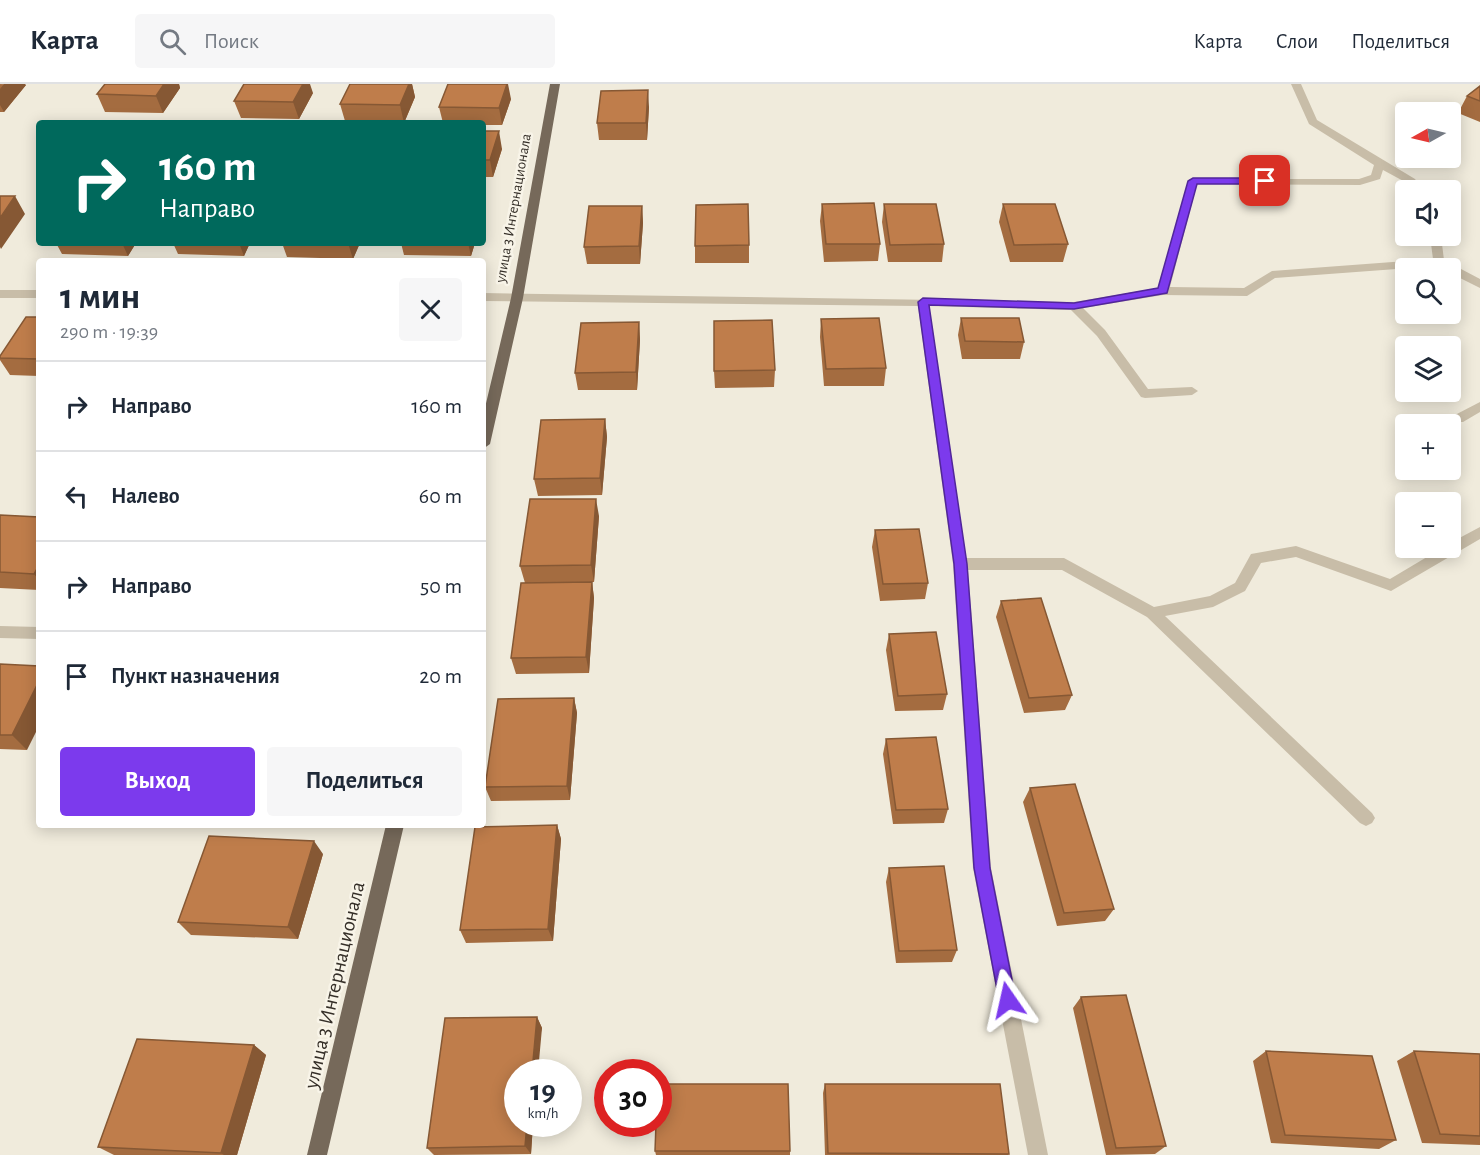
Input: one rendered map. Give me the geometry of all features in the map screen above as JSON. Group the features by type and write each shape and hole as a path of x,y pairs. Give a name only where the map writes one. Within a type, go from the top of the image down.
{"main road":[{"name":"улица 3 Интернационала","path":"486,431 516,297 555,84"},
{"name":"улица 3 Интернационала","path":"317,1155 394,828"}],"street":[{"path":"1296,84 1312,122 1409,180"},
{"path":"1163,291 1193,181 1360,182 1376,177 1380,164"},
{"path":"486,297 1074,306 1163,291 1247,292 1272,275 1395,265"},
{"path":"1461,274 1480,284"},
{"path":"0,294 36,294"},
{"path":"923,302 960,564 982,868 1038,1155"},
{"path":"1074,306 1101,333 1145,393 1192,391"},
{"path":"1461,418 1480,406"},
{"path":"1152,613 1213,601 1240,587 1256,558 1296,551 1391,585 1480,531"},
{"path":"960,564 1065,564 1152,613 1366,818"},
{"path":"0,632 36,633"}],"building":[{"path":"105,84 164,84 156,96 97,94"},
{"path":"244,84 303,84 293,102 234,101"},
{"path":"350,84 409,84 400,105 340,104"},
{"path":"448,84 507,84 499,108 439,107"},
{"path":"1480,86 1480,101 1467,96"},
{"path":"648,90 646,123 597,123 601,91"},
{"path":"486,131 499,131 490,160 486,160"},
{"path":"0,196 15,196 0,218"},
{"path":"874,203 880,244 826,244 822,204"},
{"path":"748,204 749,245 695,246 696,205"},
{"path":"884,204 936,204 944,244 890,245"},
{"path":"1003,204 1055,204 1068,244 1014,245"},
{"path":"589,206 642,206 639,246 584,247"},
{"path":"26,317 36,317 36,359 0,358"},
{"path":"879,318 886,368 826,369 821,319"},
{"path":"961,318 1019,318 1024,342 965,341"},
{"path":"772,320 775,370 714,371 714,321"},
{"path":"639,322 636,372 575,373 581,323"},
{"path":"605,419 600,478 534,479 541,420"},
{"path":"530,499 596,499 591,565 520,566"},
{"path":"0,515 36,517 36,570 34,574 0,572"},
{"path":"919,529 928,583 883,584 875,530"},
{"path":"592,582 586,657 511,658 521,583"},
{"path":"1041,598 1072,695 1029,698 1001,601"},
{"path":"936,632 947,694 898,696 889,634"},
{"path":"0,664 36,666 36,687 12,735 0,735"},
{"path":"574,698 567,786 486,787 498,699"},
{"path":"936,737 948,809 896,810 886,739"},
{"path":"1075,784 1114,909 1064,913 1030,788"},
{"path":"557,825 548,929 460,930 475,828"},
{"path":"209,836 314,841 288,927 178,922"},
{"path":"944,866 957,950 899,951 889,868"},
{"path":"1126,995 1166,1146 1116,1148 1081,997"},
{"path":"537,1017 533,1059 504,1059 504,1137 526,1137 525,1146 427,1148 445,1018"},
{"path":"137,1039 254,1045 221,1153 98,1147"},
{"path":"1266,1051 1372,1056 1396,1140 1285,1135"},
{"path":"1414,1051 1480,1054 1480,1136 1440,1134"},
{"path":"672,1084 788,1084 790,1151 655,1151 656,1137 672,1137"},
{"path":"825,1084 1000,1084 1009,1154 828,1153"}],"route":[{"path":"1008,1000 982,868 960,564 923,302 1074,306 1163,291 1193,181 1265,181"}]}
